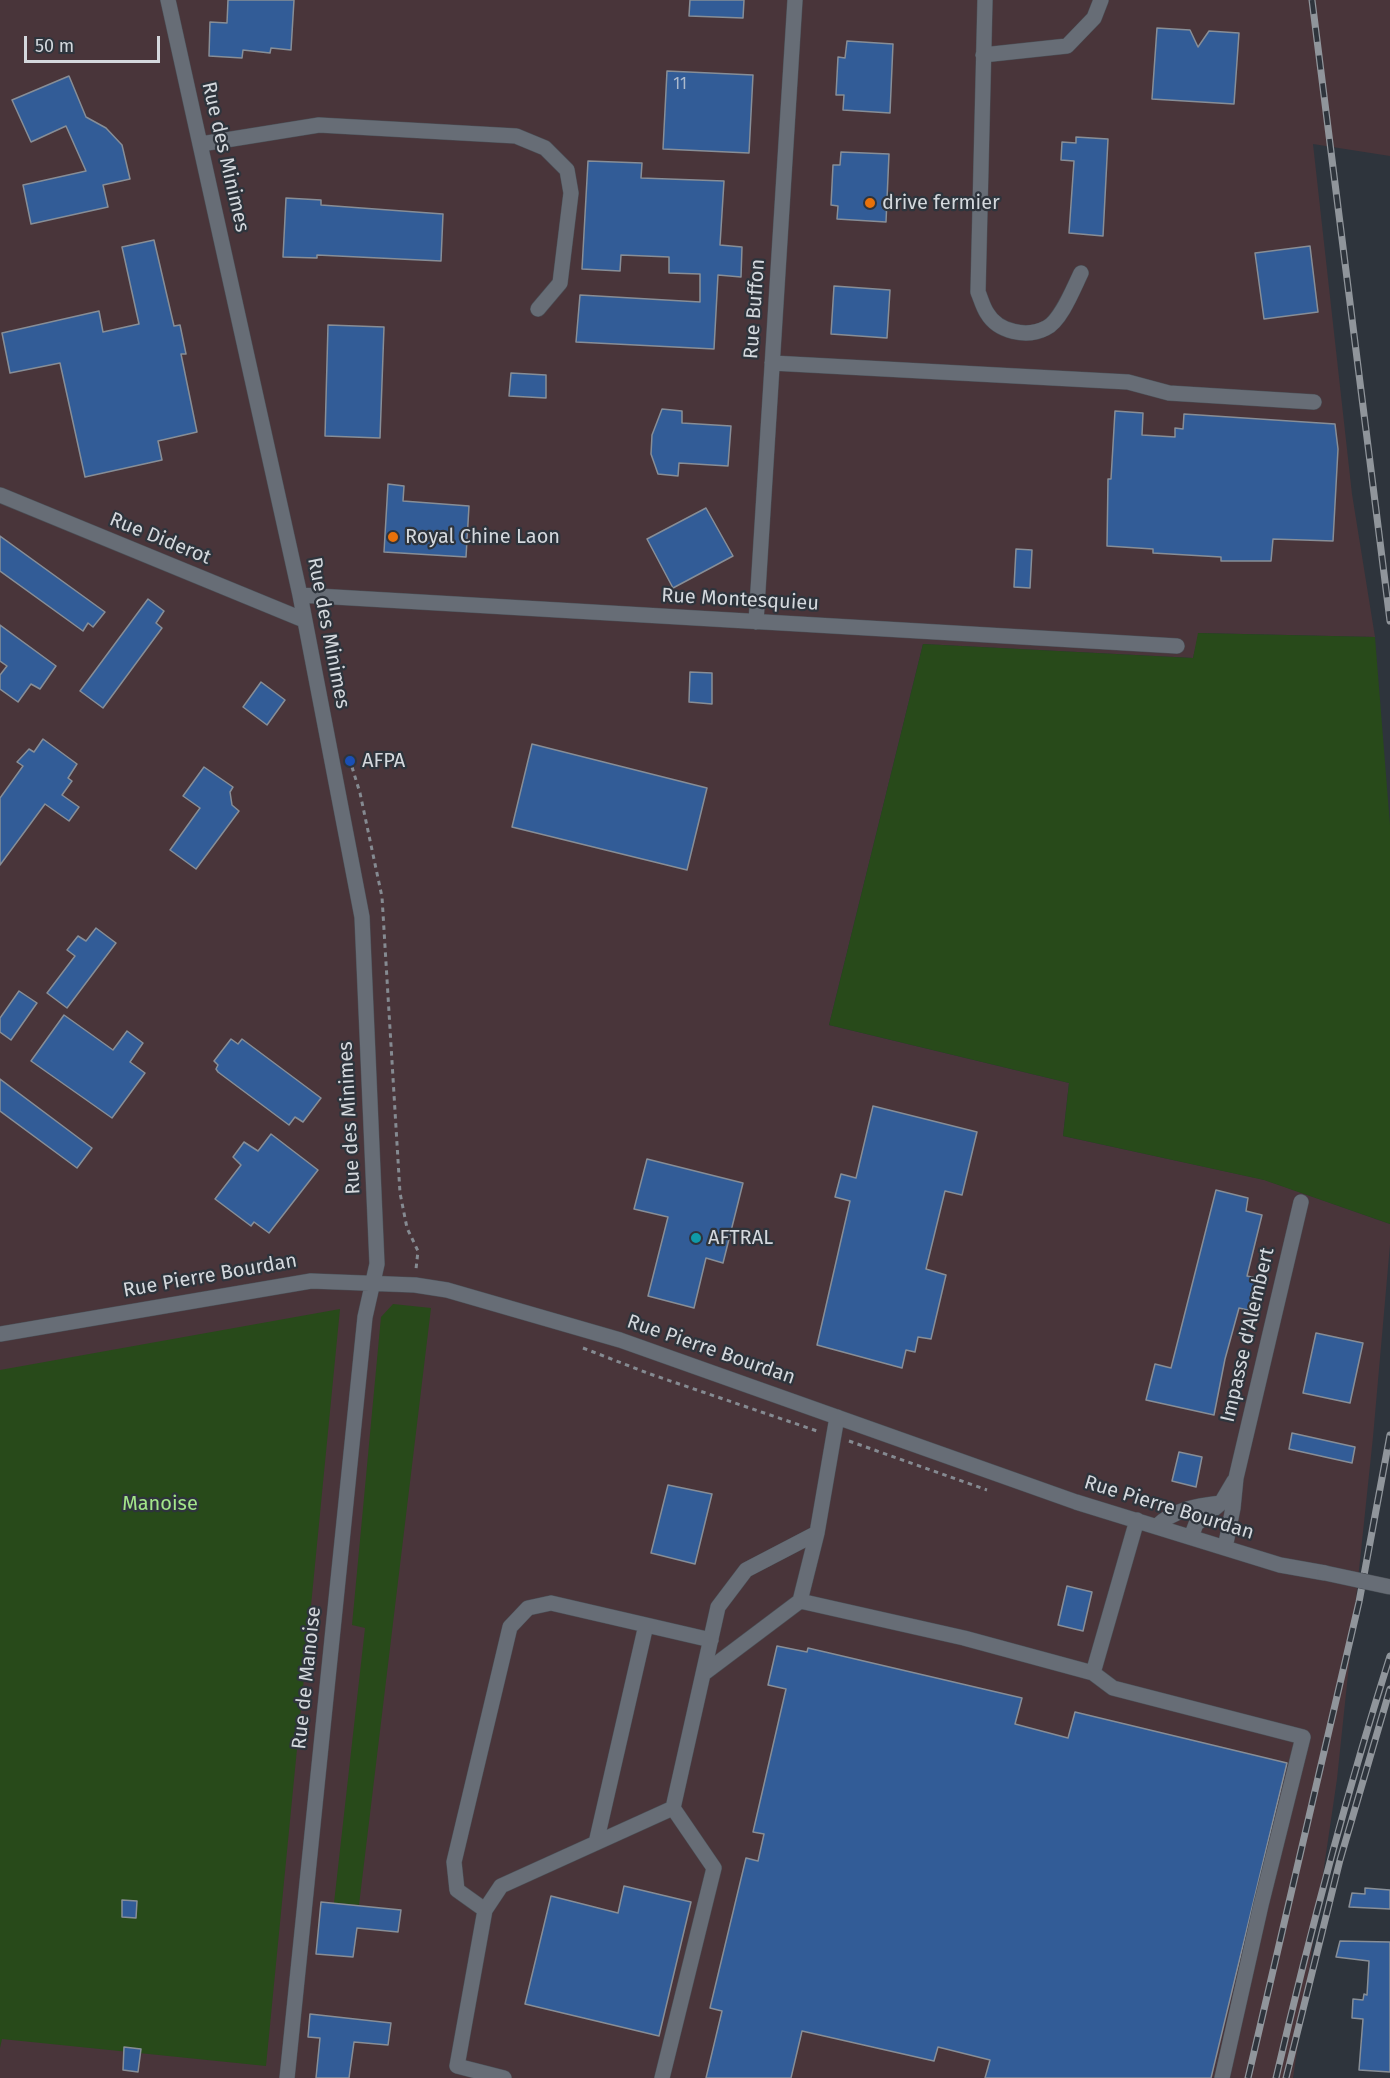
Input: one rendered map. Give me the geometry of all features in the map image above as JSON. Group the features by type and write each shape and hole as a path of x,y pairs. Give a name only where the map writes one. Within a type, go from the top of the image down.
{"street":[{"name":"Rue des Minimes","path":"168,0 300,596 362,917 378,1264 373,1283"},
{"name":"Rue Buffon","path":"756,622 795,0"},
{"path":"985,0 978,292 988,315 1002,327 1022,334 1047,328 1065,307 1081,273"},
{"path":"983,55 1067,46 1094,18 1101,0"},
{"path":"201,144 319,125 516,136 545,148 567,170 571,193 560,283 538,309"},
{"path":"772,363 1128,382 1169,393 1314,402"},
{"name":"Rue Diderot","path":"0,495 304,620"},
{"name":"Rue Montesquieu","path":"300,596 1177,646"},
{"name":"Impasse d'Alembert","path":"1225,1548 1236,1478 1300,1202"},
{"name":"Rue Pierre Bourdan","path":"0,1334 311,1281 415,1285 447,1290 620,1340 1076,1502 1280,1564 1390,1587"},
{"name":"Rue de Manoise","path":"286,2078 365,1317 373,1283"},
{"path":"703,1674 800,1601 817,1533 837,1417"},
{"name":"Impasse d'Alembert","path":"1191,1537 1196,1524 1221,1503 1236,1478"},
{"path":"1157,1526 1175,1513 1202,1505 1221,1503"},
{"path":"1094,1673 1137,1520"},
{"path":"662,2078 714,1868 674,1808 718,1607 746,1570 817,1533"},
{"path":"800,1601 964,1638 1094,1673 1113,1688 1303,1737 1261,1905 1222,2078"},
{"path":"485,1910 457,1890 454,1862 510,1627 528,1608 551,1603 711,1640"},
{"path":"597,1843 646,1625"},
{"path":"504,2078 457,2066 485,1910 501,1887 674,1808"}],"path":[{"path":"350,762 360,793 382,897 400,1193 408,1228 418,1251 415,1285"}],"shaded area":[{"path":"0,0 1390,0 1390,156 1313,144 1352,494 1375,637 1199,633 1193,658 923,644 829,1025 1069,1083 1063,1136 1265,1180 1390,1224 1373,1437 1337,1779 1293,2078 0,2078"}],"green space":[{"path":"1198,633 1375,637 1390,825 1390,1224 1264,1180 1063,1136 1069,1083 829,1025 923,644 1193,658"},
{"path":"393,1304 431,1308 359,1905 334,1903 365,1628 352,1625 381,1317"},
{"name":"Manoise","path":"340,1309 266,2066 2,2039 0,2048 0,1370"}],"building":[{"path":"228,0 294,0 291,50 271,48 270,53 243,50 242,58 209,56 210,22 227,23"},
{"path":"690,0 744,0 743,18 689,16"},
{"path":"1157,28 1190,30 1198,47 1209,31 1239,33 1234,104 1152,99"},
{"path":"847,41 893,44 890,113 843,110 844,95 836,95 838,57 845,58"},
{"path":"667,71 753,75 749,153 663,149"},
{"path":"69,76 86,117 106,128 122,145 130,179 103,185 108,207 31,224 23,185 86,171 66,126 31,142 12,100"},
{"path":"1076,137 1108,139 1103,236 1069,233 1074,161 1061,160 1062,142 1076,143"},
{"path":"841,152 889,154 886,222 837,219 838,206 831,205 833,165 840,165"},
{"path":"588,161 642,163 641,178 724,181 720,245 742,247 741,277 718,275 714,349 576,342 580,295 700,302 700,274 669,273 669,257 621,255 620,271 582,269"},
{"path":"286,198 321,200 321,205 443,214 441,261 317,255 317,258 283,257"},
{"path":"154,240 174,326 180,325 186,354 181,354 197,432 158,441 162,460 85,477 60,363 10,373 2,333 99,311 103,332 139,324 122,247"},
{"path":"1310,246 1318,312 1264,319 1255,253"},
{"path":"834,286 890,290 887,338 831,334"},
{"path":"328,325 384,327 380,438 325,436"},
{"path":"511,373 546,375 546,398 509,396"},
{"path":"662,409 682,411 682,423 731,426 728,466 679,463 678,476 658,474 651,454 652,435"},
{"path":"1115,411 1143,413 1142,435 1175,437 1175,428 1183,429 1184,414 1335,424 1338,449 1333,541 1273,539 1271,561 1221,561 1221,557 1153,553 1153,549 1107,546 1108,479 1111,479"},
{"path":"388,484 404,486 403,501 469,506 466,557 384,552"},
{"path":"706,508 733,556 673,588 647,539"},
{"path":"0,536 105,612 93,627 88,623 83,631 0,571"},
{"path":"1016,549 1032,550 1030,588 1014,587"},
{"path":"148,599 164,611 156,623 162,628 103,708 80,691"},
{"path":"0,625 56,666 40,689 31,684 18,702 0,689 0,675 7,666 0,661"},
{"path":"690,672 712,673 712,704 689,702"},
{"path":"261,682 285,700 267,725 243,707"},
{"path":"43,739 77,764 68,778 72,781 62,795 79,807 69,821 45,804 0,865 0,798 23,766 17,762 29,749 34,752"},
{"path":"532,744 707,788 687,870 512,827"},
{"path":"204,767 233,787 230,792 232,805 239,811 196,869 170,850 200,808 183,796"},
{"path":"96,928 116,943 67,1008 47,993 75,956 67,950 78,936 86,941"},
{"path":"19,991 37,1003 11,1040 0,1032 0,1018"},
{"path":"64,1015 113,1050 127,1031 143,1043 130,1062 145,1073 112,1118 31,1061"},
{"path":"231,1039 238,1044 242,1039 321,1098 303,1122 295,1117 289,1125 218,1072 216,1069 218,1065 214,1061"},
{"path":"0,1079 92,1148 77,1168 0,1111"},
{"path":"873,1106 977,1132 962,1195 945,1191 926,1269 946,1275 931,1339 918,1337 915,1352 906,1350 902,1368 817,1345 850,1201 835,1197 841,1174 856,1178"},
{"path":"271,1134 318,1170 269,1233 254,1222 251,1226 215,1199 241,1165 233,1157 244,1142 258,1151"},
{"name":"AFTRAL","path":"647,1159 743,1183 723,1263 706,1258 694,1308 648,1296 668,1217 634,1209"},
{"path":"1216,1190 1248,1198 1246,1211 1262,1215 1247,1276 1260,1279 1252,1311 1239,1308 1225,1359 1214,1415 1146,1400 1155,1364 1171,1368"},
{"path":"1316,1333 1363,1343 1350,1403 1303,1393"},
{"path":"1292,1433 1355,1447 1352,1463 1289,1449"},
{"path":"1179,1452 1202,1457 1196,1487 1172,1481"},
{"path":"668,1485 712,1494 695,1564 651,1553"},
{"path":"1067,1586 1092,1592 1083,1631 1058,1625"},
{"path":"777,1646 807,1652 808,1648 1022,1698 1015,1724 1068,1738 1075,1712 1287,1763 1211,2078 985,2078 990,2060 938,2047 934,2061 802,2031 791,2078 706,2078 722,2011 710,2008 746,1858 758,1861 764,1834 753,1832 786,1689 768,1685"},
{"path":"624,1886 691,1902 659,2036 525,2004 551,1896 618,1913"},
{"path":"1365,1888 1390,1890 1390,1909 1349,1907 1352,1893 1365,1894"},
{"path":"122,1900 137,1901 136,1918 122,1917"},
{"path":"321,1902 401,1910 398,1932 357,1928 353,1957 316,1954"},
{"path":"1340,1941 1390,1942 1390,2072 1359,2070 1363,2019 1352,2018 1353,1999 1363,2000 1364,1994 1367,1995 1369,1961 1336,1957"},
{"path":"310,2014 391,2023 388,2045 354,2042 349,2078 316,2078 320,2038 308,2037"},
{"path":"124,2047 141,2049 138,2072 123,2070"}],"railway":[{"path":"1312,0 1390,621"},
{"path":"1248,2078 1359,1602 1390,1435"},
{"path":"1276,2078 1329,1866 1390,1656"},
{"path":"1286,2078 1340,1860 1390,1689"}],"place":[{"name":"drive fermier","path":"870,203"},
{"name":"Royal Chine Laon","path":"393,537"},
{"name":"AFPA","path":"350,761"},
{"name":"AFTRAL","path":"696,1238"}]}
